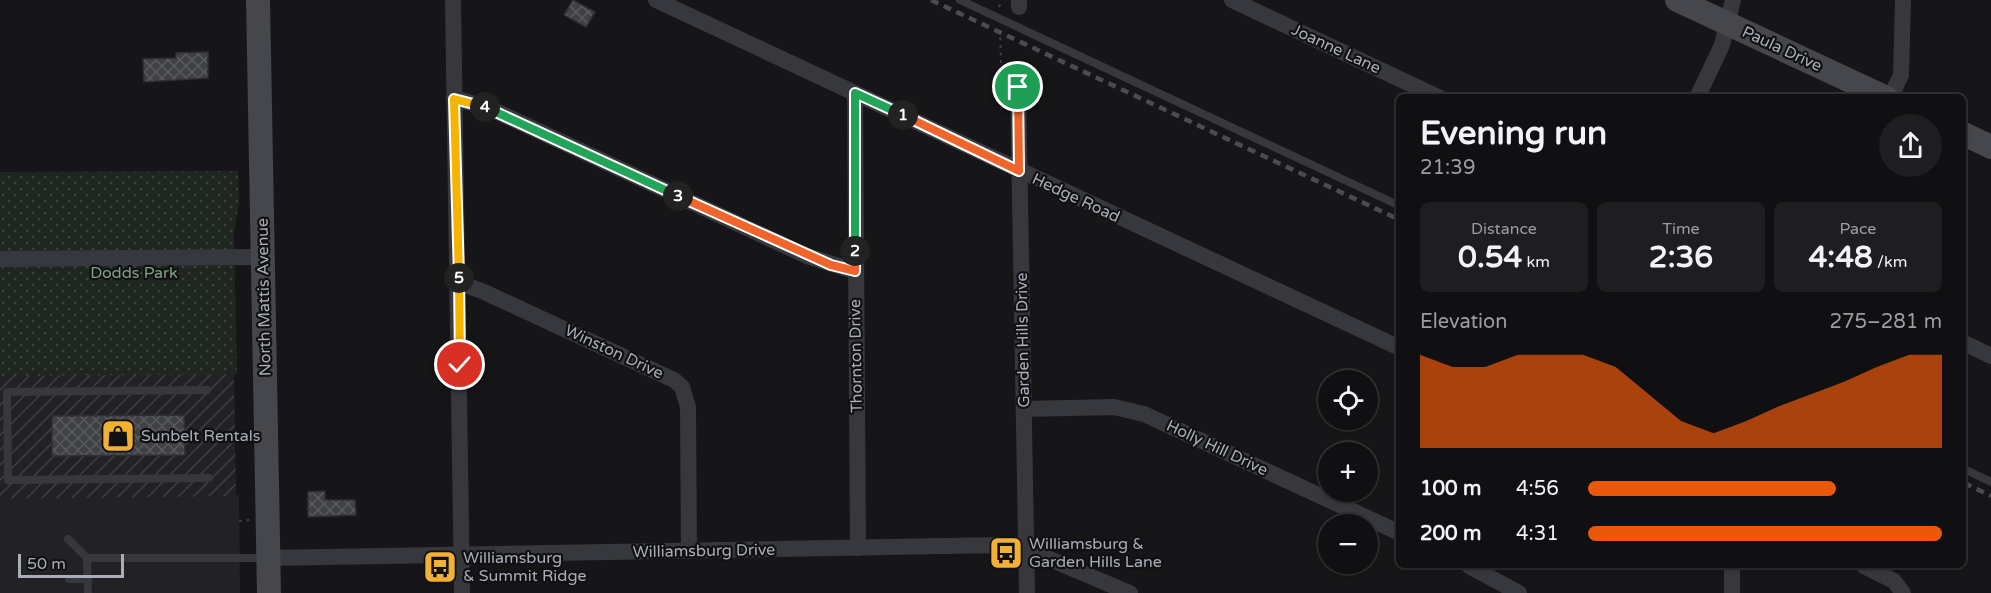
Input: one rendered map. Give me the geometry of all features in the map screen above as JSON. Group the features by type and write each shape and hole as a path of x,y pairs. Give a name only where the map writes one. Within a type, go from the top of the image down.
{"main road":[{"name":"North Mattis Avenue","path":"258,0 269,593"},
{"name":"Paula Drive","path":"1677,0 1880,94"},
{"path":"1966,135 1991,147"}],"street":[{"path":"453,0 462,593"},
{"name":"Hedge Road","path":"656,0 1396,346"},
{"name":"Joanne Lane","path":"1232,0 1432,94"},
{"path":"1699,94 1722,45 1732,0"},
{"path":"1891,94 1901,75 1903,0"},
{"name":"Garden Hills Drive","path":"1018,90 1027,593"},
{"name":"Thornton Drive","path":"855,93 858,548"},
{"path":"454,99 491,109 807,256 855,271"},
{"path":"0,259 263,257"},
{"name":"Winston Drive","path":"459,283 482,291 674,380 682,387 688,407 689,551"},
{"path":"1966,344 1991,356"},
{"name":"Holly Hill Drive","path":"1024,409 1114,407 1144,414 1396,531"},
{"name":"Williamsburg Drive","path":"268,558 1001,544 1026,549 1130,593"},
{"path":"1473,568 1519,593"},
{"path":"1732,568 1732,593"},
{"path":"1868,568 1894,582 1902,593"}],"lane":[{"path":"960,0 1396,204"},
{"path":"207,390 7,392 8,480 209,478"},
{"path":"1966,470 1991,482"},
{"path":"68,539 87,558 88,593"},
{"path":"87,558 268,558"},
{"path":"69,579 88,579"}],"path":[{"path":"1000,41 1002,71 1013,90 1018,90"},
{"path":"239,521 248,520"}],"shaded area":[{"path":"234,374 236,496 0,499 0,376"},
{"path":"239,495 240,593 0,593 0,499"}],"green space":[{"name":"Dodds Park","path":"238,171 239,202 234,234 237,374 0,376 0,172"}],"building":[{"path":"573,0 595,12 586,27 564,15"},
{"path":"208,52 208,78 144,82 143,59 176,58 176,53"},
{"name":"Sunbelt Rentals","path":"184,415 185,455 52,456 52,416"},
{"path":"325,491 325,500 355,500 356,515 308,517 308,492"}],"railway":[{"path":"931,0 1396,218"},
{"path":"1966,484 1991,496"}],"place":[{"name":"Sunbelt Rentals","path":"118,436"},
{"name":"Williamsburg & Garden Hills Lane","path":"1006,553"},
{"name":"Williamsburg & Summit Ridge","path":"440,567"}],"route":[{"path":"460,365 454,99 491,109 807,256 855,271 853,143 855,93 1019,171 1018,87"}]}
